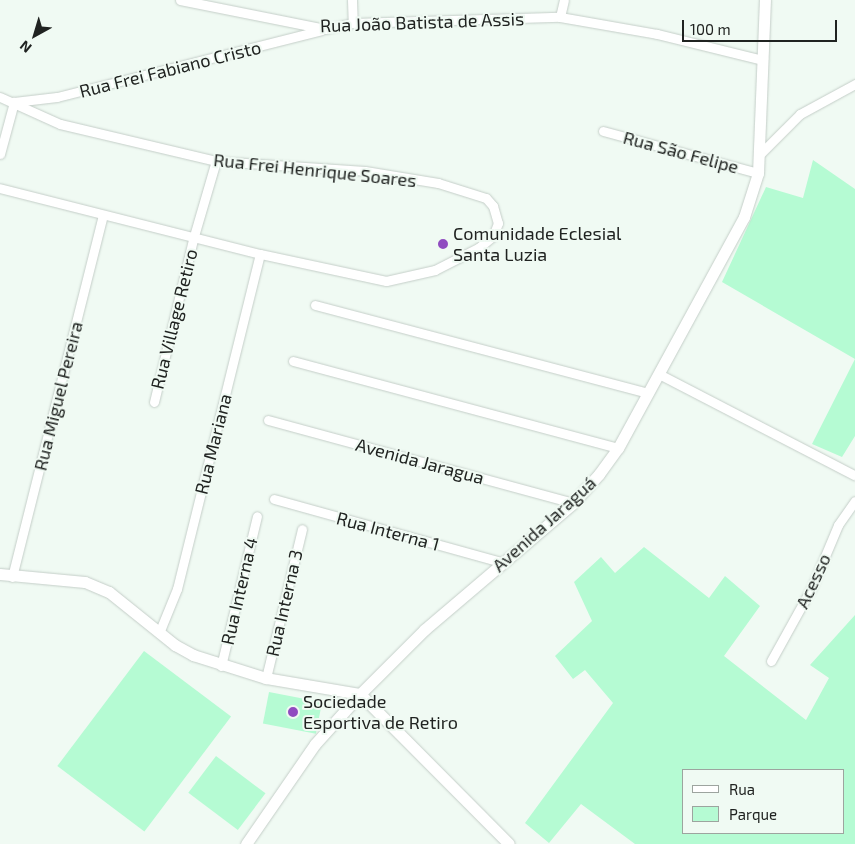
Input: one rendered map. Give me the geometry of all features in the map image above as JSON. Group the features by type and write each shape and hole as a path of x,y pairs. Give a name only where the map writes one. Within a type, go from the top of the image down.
{"street":[{"name":"Rua João Batista de Assis","path":"180,0 325,29 353,24 560,17"},
{"path":"352,0 353,24"},
{"path":"564,0 560,17 657,34 763,60"},
{"name":"Avenida Jaraguá","path":"246,844 315,744 360,694 424,630 501,562 573,503 599,474 618,448 744,217 758,173 761,153 764,0"},
{"name":"Rua Frei Fabiano Cristo","path":"14,102 57,97 325,29"},
{"path":"761,153 800,114 855,84"},
{"path":"0,97 14,102 0,154"},
{"name":"Rua Frei Henrique Soares","path":"0,188 103,216 194,236 260,254 364,278 386,281 412,278 435,270 490,240 496,231 497,217 486,198 438,183 366,171 216,161 60,124 36,116 14,102"},
{"name":"Rua São Felipe","path":"603,131 758,173"},
{"name":"Rua Village Retiro","path":"154,402 194,236 216,161"},
{"name":"Rua Miguel Pereira","path":"12,576 103,216"},
{"name":"Rua Mariana","path":"159,633 177,589 260,254"},
{"path":"315,304 649,393"},
{"path":"293,361 618,448"},
{"path":"659,374 855,473"},
{"name":"Avenida Jaragua","path":"268,420 573,503"},
{"name":"Rua Interna 1","path":"274,499 501,562"},
{"name":"Acesso","path":"771,661 812,588 838,525 855,501"},
{"name":"Rua Interna 4","path":"221,666 257,516"},
{"name":"Rua Interna 3","path":"266,678 302,528"},
{"path":"0,574 68,580 97,586 128,606 159,633 194,655 221,666 266,678 360,694 508,844"}],"green space":[{"path":"813,160 855,189 855,359 722,282 766,187 803,198"},
{"path":"855,359 855,436 842,457 812,444"},
{"path":"644,547 709,598 725,576 760,606 724,656 806,720 829,678 810,665 855,615 855,844 635,844 581,804 549,843 525,823 613,703 585,670 573,679 555,656 592,621 574,582 601,557 615,573"},
{"path":"144,651 231,717 144,832 57,766"},
{"name":"Sociedade Esportiva de Retiro","path":"269,692 322,702 316,734 263,723"},
{"path":"216,756 266,793 238,830 188,793"}],"place":[{"name":"Comunidade Eclesial Santa Luzia","path":"443,244"},
{"name":"Sociedade Esportiva de Retiro","path":"293,712"}]}
